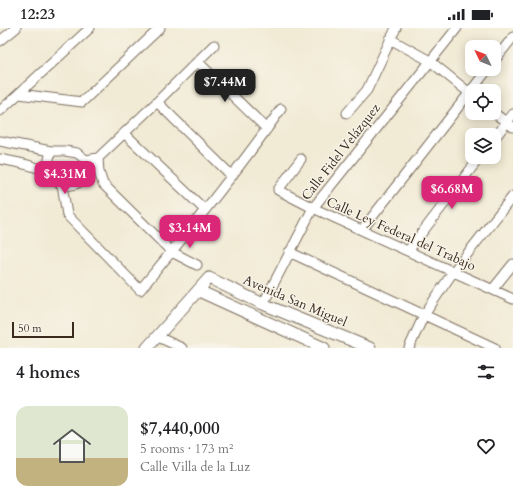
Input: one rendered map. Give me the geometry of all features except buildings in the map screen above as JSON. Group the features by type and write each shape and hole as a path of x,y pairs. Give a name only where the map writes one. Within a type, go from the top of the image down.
{"street":[{"path":"0,41 16,28"},
{"path":"0,111 90,28"},
{"path":"19,94 82,102 160,28"},
{"path":"347,113 367,90 396,28"},
{"name":"Calle Fidel Velázquez","path":"263,304 313,208 456,28"},
{"path":"501,52 513,37"},
{"path":"390,39 430,61 465,90"},
{"path":"86,160 98,158 214,45"},
{"path":"198,62 267,129"},
{"path":"362,230 465,100"},
{"path":"157,102 232,176"},
{"path":"62,184 67,215 140,290 232,176 281,109"},
{"path":"501,133 510,125 513,114"},
{"path":"501,118 510,125"},
{"path":"124,133 205,210"},
{"path":"0,141 52,151 77,153 86,160 88,167 87,176 79,183 72,186 62,184 54,180 46,172 24,163 0,159"},
{"path":"46,172 52,151"},
{"path":"98,158 99,172 103,184 172,252 197,265"},
{"name":"Calle Ley Federal del Trabajo","path":"301,160 278,190 313,208 513,299"},
{"path":"408,251 475,164"},
{"path":"409,348 424,315 453,272 513,196"},
{"path":"289,252 495,348"},
{"path":"493,290 513,264"},
{"name":"Avenida San Miguel","path":"198,291 209,278 263,304 370,348"},
{"path":"148,348 198,291 324,348"},
{"path":"158,337 182,348"}]}
